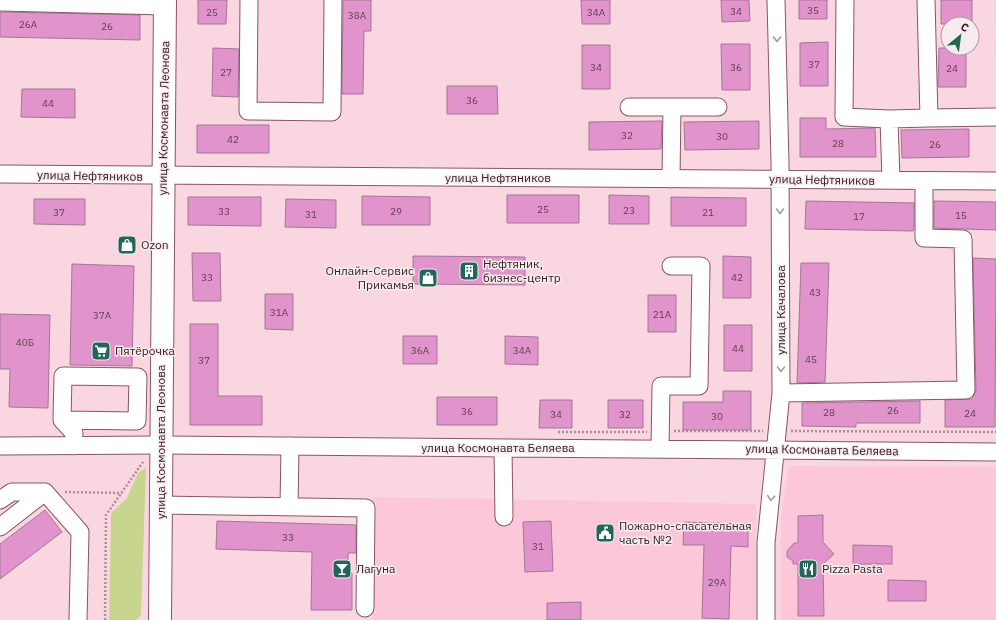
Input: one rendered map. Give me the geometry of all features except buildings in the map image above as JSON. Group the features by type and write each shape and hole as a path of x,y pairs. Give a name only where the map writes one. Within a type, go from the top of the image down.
{"main road":[{"name":"улица Космонавта Леонова","path":"160,620 165,3"}],"street":[{"path":"249,0 248,111 324,112 332,112 333,0"},
{"name":"улица Качалова","path":"766,620 766,543 781,394 780,179 776,0"},
{"path":"845,0 844,117 996,117"},
{"path":"926,0 929,118"},
{"path":"0,2 165,3"},
{"path":"629,107 718,107"},
{"path":"671,179 672,107"},
{"path":"889,118 891,180"},
{"name":"улица Нефтяников","path":"0,174 163,177 996,181"},
{"path":"781,394 966,390 963,239 924,238 924,181"},
{"path":"660,449 661,386 699,386 702,266 671,266"},
{"path":"62,420 138,421 138,377 63,376 62,420 74,433 73,446"},
{"name":"улица Космонавта Беляева","path":"0,446 161,445 996,452"},
{"path":"289,507 290,446"},
{"path":"503,448 504,517"},
{"path":"0,500 12,492 45,492 80,532 78,620"},
{"path":"0,527 45,492"},
{"path":"160,505 366,508 365,608"}],"path":[{"path":"788,432 996,432"},
{"path":"105,620 106,515 144,461"},
{"path":"45,492 122,493"}],"shaded area":[{"path":"995,0 996,0 996,110"},
{"path":"789,466 996,467 996,620 781,620 781,515"},
{"path":"373,497 756,504 756,620 372,620"}],"green space":[{"path":"146,468 141,615 136,620 109,620 111,513 127,498 138,473"}],"place":[{"name":"Ozon","path":"127,245"},
{"name":"Нефтяник, бизнес-центр","path":"469,271"},
{"name":"Онлайн-Сервис Прикамья","path":"428,278"},
{"name":"Пятёрочка","path":"101,351"},
{"name":"Пожарно-спасательная часть №2","path":"605,533"},
{"name":"Лагуна","path":"342,569"},
{"name":"Pizza Pasta","path":"808,569"}]}
